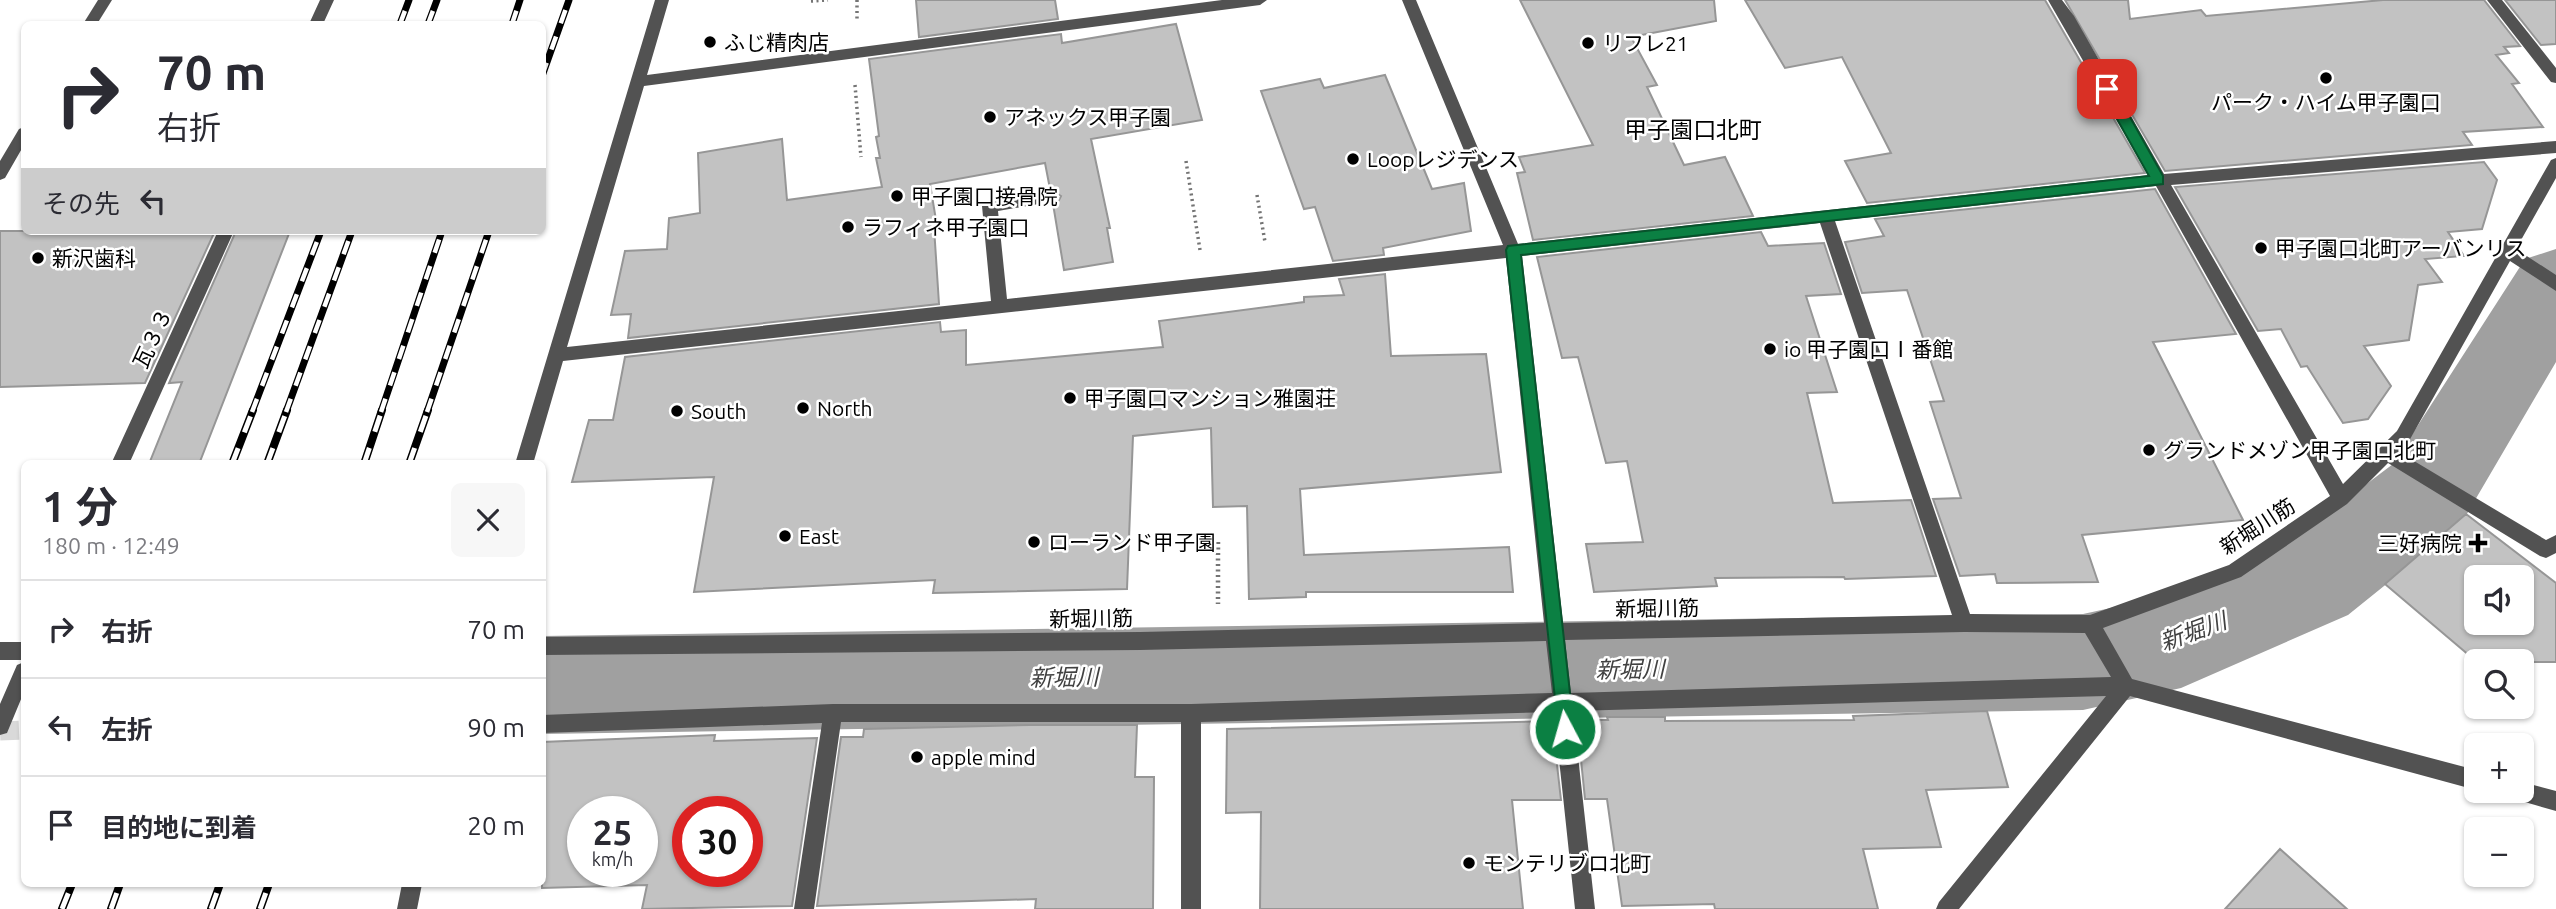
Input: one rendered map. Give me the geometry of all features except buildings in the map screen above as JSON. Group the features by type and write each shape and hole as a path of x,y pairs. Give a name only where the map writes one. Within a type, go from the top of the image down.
{"street":[{"path":"92,21 105,0"},
{"path":"317,21 327,0"},
{"path":"525,460 662,0"},
{"path":"639,81 1260,0"},
{"path":"1409,0 1513,250 1585,909"},
{"path":"2054,0 2069,20 2341,498"},
{"path":"2494,0 2556,78"},
{"path":"0,174 21,138"},
{"path":"557,355 2158,180 2556,147"},
{"name":"新堀川筋","path":"546,646 1218,639 1964,623 2090,624 2235,570 2341,498 2403,436 2556,163"},
{"path":"1000,306 990,206 1050,197"},
{"path":"1825,216 1964,623"},
{"name":"瓦３３","path":"122,460 224,235"},
{"path":"2507,250 2556,284"},
{"path":"2386,453 2546,550 2556,543"},
{"path":"2090,624 2126,686"},
{"path":"0,652 21,651"},
{"path":"0,726 21,678"},
{"path":"1946,909 2126,686"},
{"path":"546,724 833,713 1191,713 1561,695 2126,686 2464,777"},
{"path":"804,909 833,713"},
{"path":"1191,713 1191,909"},
{"path":"2534,795 2556,801"},
{"path":"407,909 411,887"}],"path":[{"path":"811,1 828,0"},
{"path":"853,53 861,157"},
{"path":"1186,161 1206,284"},
{"path":"1257,195 1271,277"},
{"path":"1218,542 1218,639"}],"waterway":[{"name":"新堀川","path":"546,685 2083,662 2181,640 2313,583 2427,494 2556,284"}],"tunnel":[{"path":"0,731 21,730"}],"railway":[{"path":"401,21 409,0"},
{"path":"429,21 437,0"},
{"path":"513,21 520,0"},
{"path":"546,65 569,0"},
{"path":"252,412 319,235"},
{"path":"286,412 351,235"},
{"path":"381,412 441,235"},
{"path":"427,412 488,235"},
{"path":"234,460 253,410"},
{"path":"268,460 287,410"},
{"path":"365,460 382,410"},
{"path":"410,460 428,410"},
{"path":"62,909 71,887"},
{"path":"111,909 119,887"},
{"path":"211,909 219,887"},
{"path":"260,909 268,887"}],"place":[{"name":"ふじ精肉店","path":"710,42"},
{"name":"リフレ21","path":"1588,43"},
{"name":"パーク・ハイム甲子園口","path":"2326,78"},
{"name":"アネックス甲子園","path":"990,117"},
{"name":"Loopレジデンス","path":"1353,159"},
{"name":"甲子園口接骨院","path":"897,196"},
{"name":"ラフィネ甲子園口","path":"848,227"},
{"name":"甲子園口北町アーバンリス","path":"2261,248"},
{"name":"新沢歯科","path":"38,258"},
{"name":"io 甲子園口Ⅰ番館","path":"1770,349"},
{"name":"甲子園口マンション雅園荘","path":"1070,398"},
{"name":"North","path":"803,408"},
{"name":"South","path":"677,411"},
{"name":"グランドメゾン甲子園口北町","path":"2149,450"},
{"name":"East","path":"785,536"},
{"name":"ローランド甲子園","path":"1034,542"},
{"name":"三好病院","path":"2478,543"},
{"name":"apple mind","path":"917,757"},
{"name":"モンテリブロ北町","path":"1469,863"}],"district":[{"name":"甲子園口北町","path":"1693,129"}],"route":[{"path":"1565,729 1513,250 2158,180 2107,89"}]}
